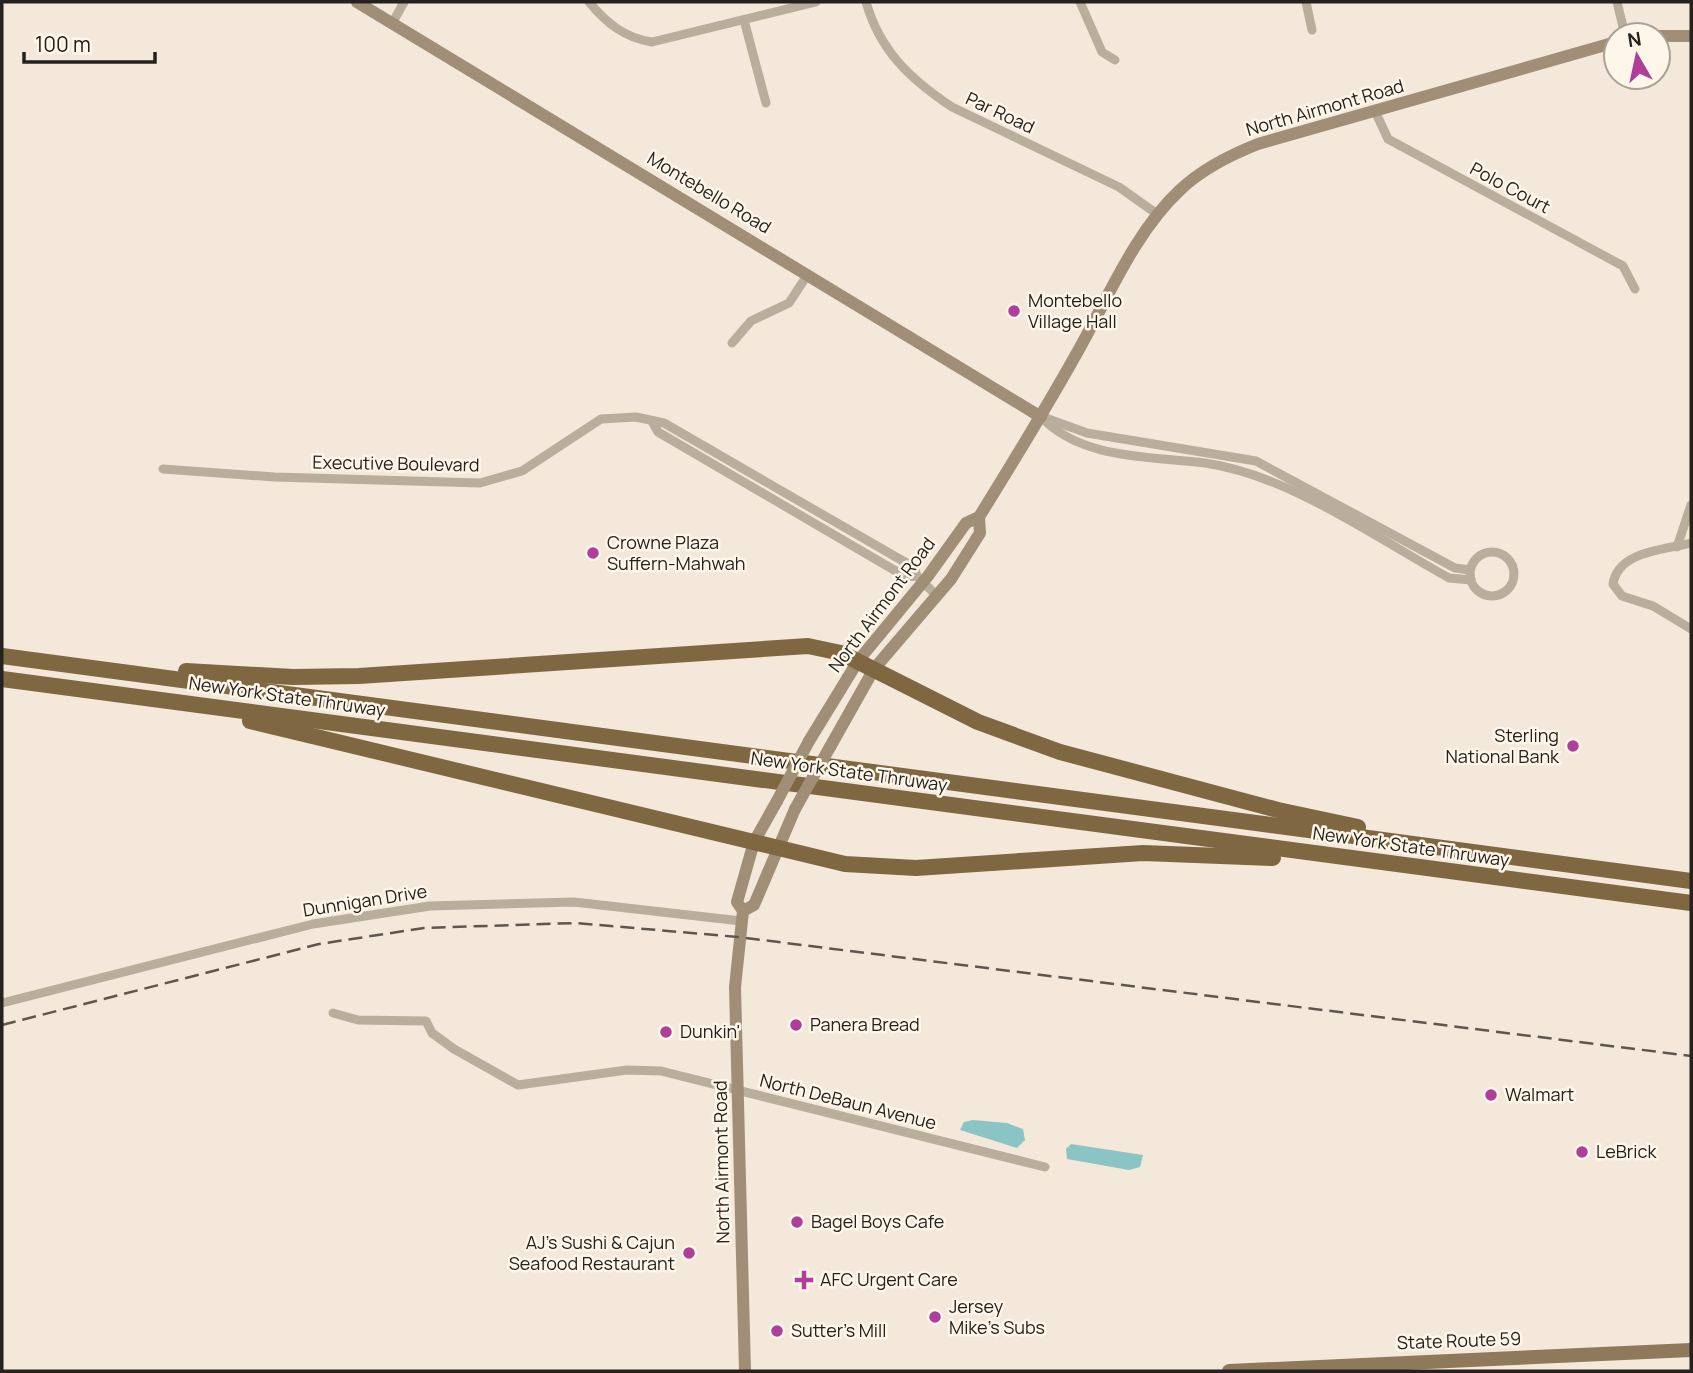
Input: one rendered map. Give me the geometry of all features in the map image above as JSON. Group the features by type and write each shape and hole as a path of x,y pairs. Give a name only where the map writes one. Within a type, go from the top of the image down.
{"highway":[{"path":"2,656 293,677 392,674 792,645 824,649 859,661 978,722 1060,752 1288,812 1506,856"},
{"name":"New York State Thruway","path":"2,656 1691,881"},
{"name":"New York State Thruway","path":"2,679 1691,903"},
{"path":"116,694 321,737 823,861 894,868 1106,854 1181,853 1503,878"}],"main road":[{"name":"State Route 59","path":"1229,1371 1691,1350"}],"street":[{"name":"Montebello Road","path":"357,2 1041,417"},
{"path":"393,22 404,2"},
{"path":"589,2 632,39 652,42 816,2"},
{"name":"Par Road","path":"866,2 887,51 929,92 952,107 1119,187 1157,214"},
{"path":"1080,2 1101,52 1115,60"},
{"path":"1306,2 1312,30"},
{"path":"1616,2 1621,21"},
{"path":"744,20 765,103"},
{"path":"1672,36 1691,36"},
{"name":"North Airmont Road","path":"745,1371 735,987 742,916 737,902 754,842 809,741 859,661 966,523 979,517 1041,417 1157,214 1195,177 1235,154 1602,46"},
{"name":"Polo Court","path":"1375,111 1388,139 1623,266 1635,289"},
{"path":"732,343 751,321 789,303 808,274"},
{"name":"Executive Boulevard","path":"163,469 275,477 480,483 522,471 601,419 636,416 664,423 896,557 914,568 920,579 936,595"},
{"path":"1041,417 1066,439 1095,449 1168,454 1206,451 1256,461 1471,575 1480,592 1494,596 1509,589 1515,574 1510,560 1491,551 1477,557 1471,575"},
{"path":"1041,417 1087,433 1251,472 1291,489 1449,578 1471,575"},
{"path":"1251,472 1256,461"},
{"path":"1677,547 1691,505"},
{"name":"North Airmont Road","path":"742,916 754,905 794,809 874,669 951,579 981,533 979,517"},
{"path":"1378,538 1383,528"},
{"path":"1691,543 1624,561 1615,570 1613,584 1622,596 1653,606 1691,629"},
{"name":"Dunnigan Drive","path":"2,1003 313,923 430,906 574,902 742,916"},
{"name":"North DeBaun Avenue","path":"333,1013 358,1020 426,1021 432,1033 454,1049 518,1085 638,1070 661,1071 1045,1167"}],"water":[{"path":"973,1120 1007,1123 1023,1129 1025,1140 1017,1148 960,1130 964,1122"},
{"path":"1071,1144 1143,1155 1140,1167 1129,1170 1067,1159 1066,1149"}],"railway":[{"path":"2,1025 319,944 424,928 576,923 738,937 1691,1056"}],"place":[{"name":"Montebello Village Hall","path":"1014,311"},
{"name":"Crowne Plaza Suffern-Mahwah","path":"593,553"},
{"name":"Sterling National Bank","path":"1573,746"},
{"name":"Panera Bread","path":"796,1025"},
{"name":"Dunkin'","path":"666,1032"},
{"name":"Walmart","path":"1491,1095"},
{"name":"LeBrick","path":"1582,1152"},
{"name":"Bagel Boys Cafe","path":"797,1222"},
{"name":"AJ's Sushi & Cajun Seafood Restaurant","path":"689,1253"},
{"name":"AFC Urgent Care","path":"804,1280"},
{"name":"Jersey Mike's Subs","path":"935,1317"},
{"name":"Sutter's Mill","path":"777,1331"}]}
